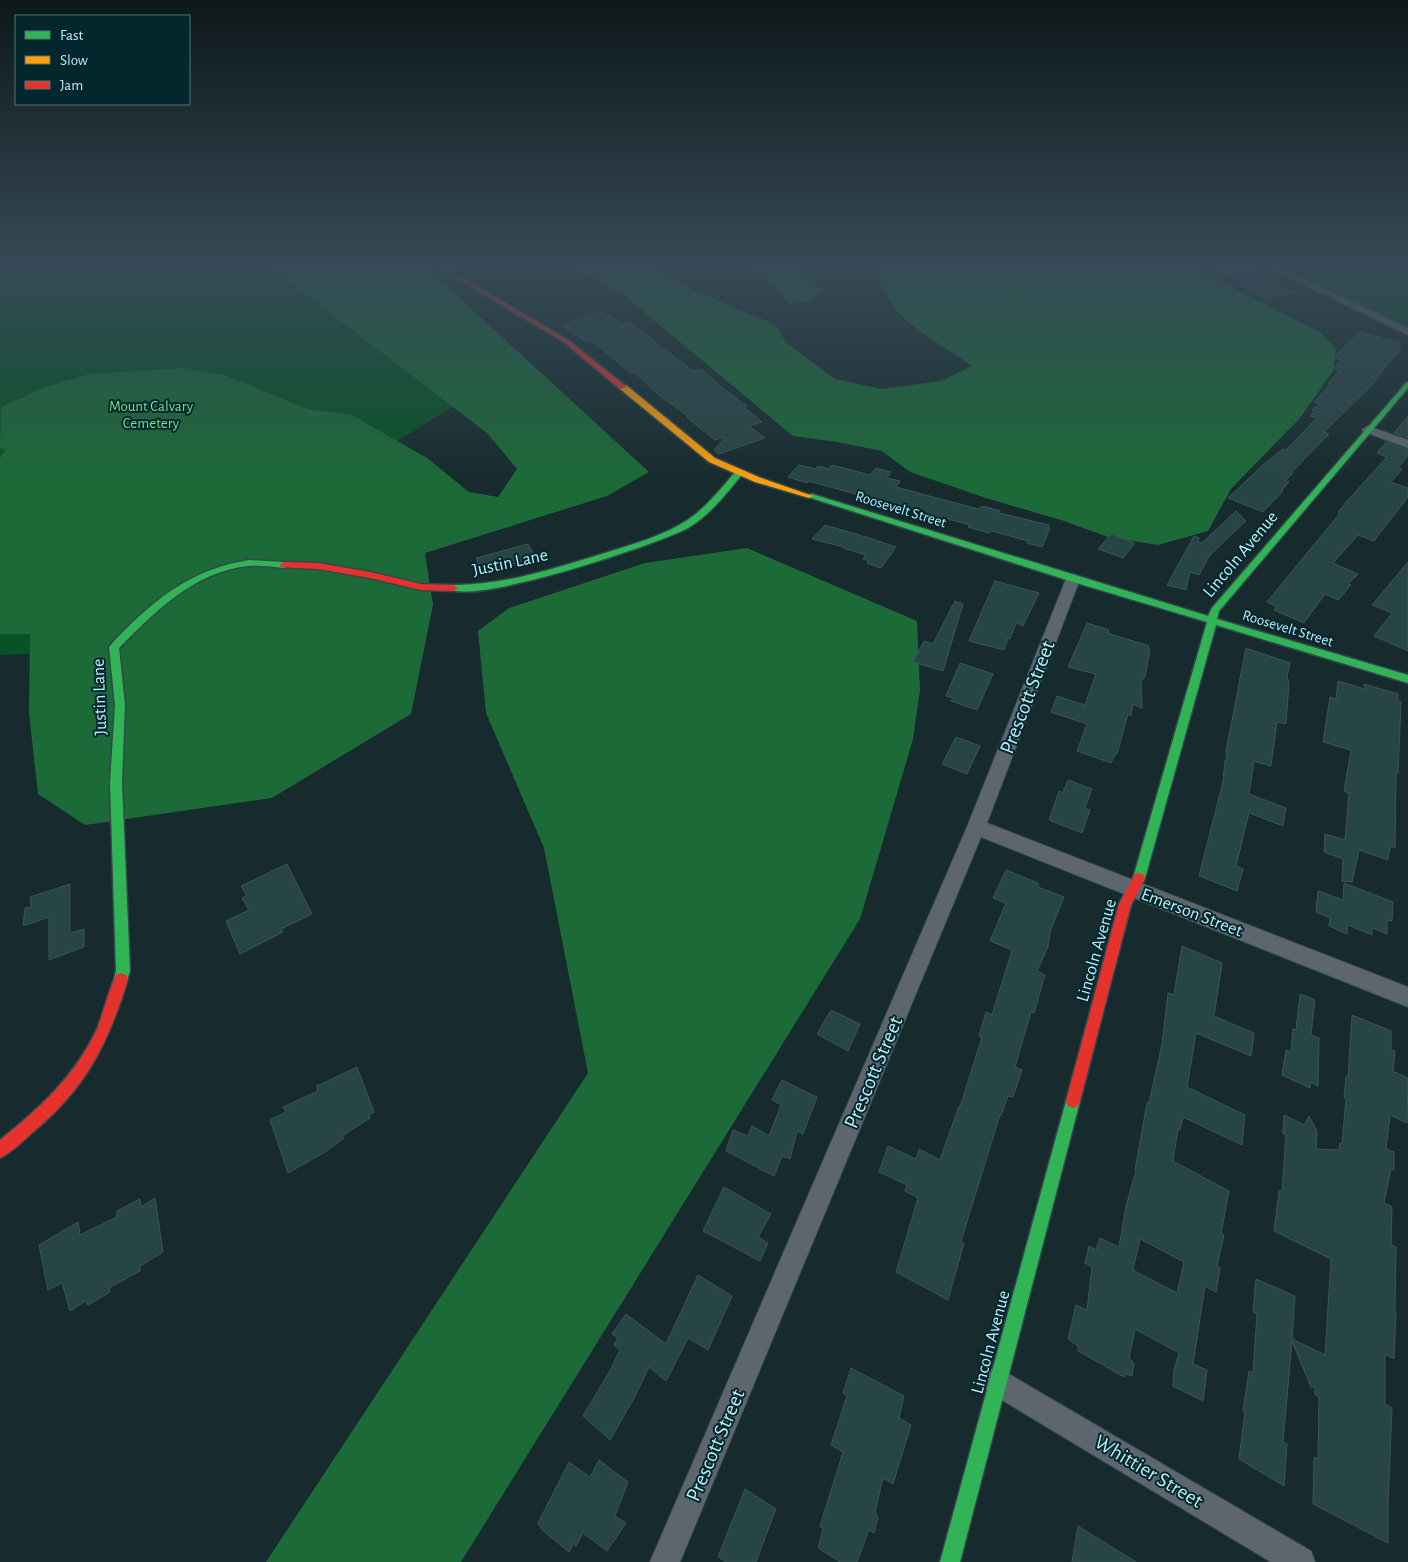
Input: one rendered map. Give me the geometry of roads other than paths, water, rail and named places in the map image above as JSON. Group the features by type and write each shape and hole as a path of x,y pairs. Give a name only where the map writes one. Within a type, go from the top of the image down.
{"street":[{"name":"Roosevelt Street","path":"559,337 712,460 758,480 1073,579 1408,679"},
{"name":"Lincoln Avenue","path":"950,1562 1125,904 1141,874 1211,620 1221,600 1408,384"},
{"path":"1368,430 1408,444"},
{"name":"Justin Lane","path":"0,1150 38,1119 76,1078 97,1042 114,1002 123,971 116,783 120,705 114,647 154,607 178,588 216,570 249,563 318,566 370,575 421,587 466,589 536,577 658,539 686,524 709,508 740,472"},
{"name":"Prescott Street","path":"666,1562 976,827 1073,579"},
{"name":"Emerson Street","path":"976,827 1408,997"},
{"name":"Whittier Street","path":"997,1381 1300,1562"}],"park label":[{"name":"Mount Calvary Cemetery","path":"151,414"}]}
